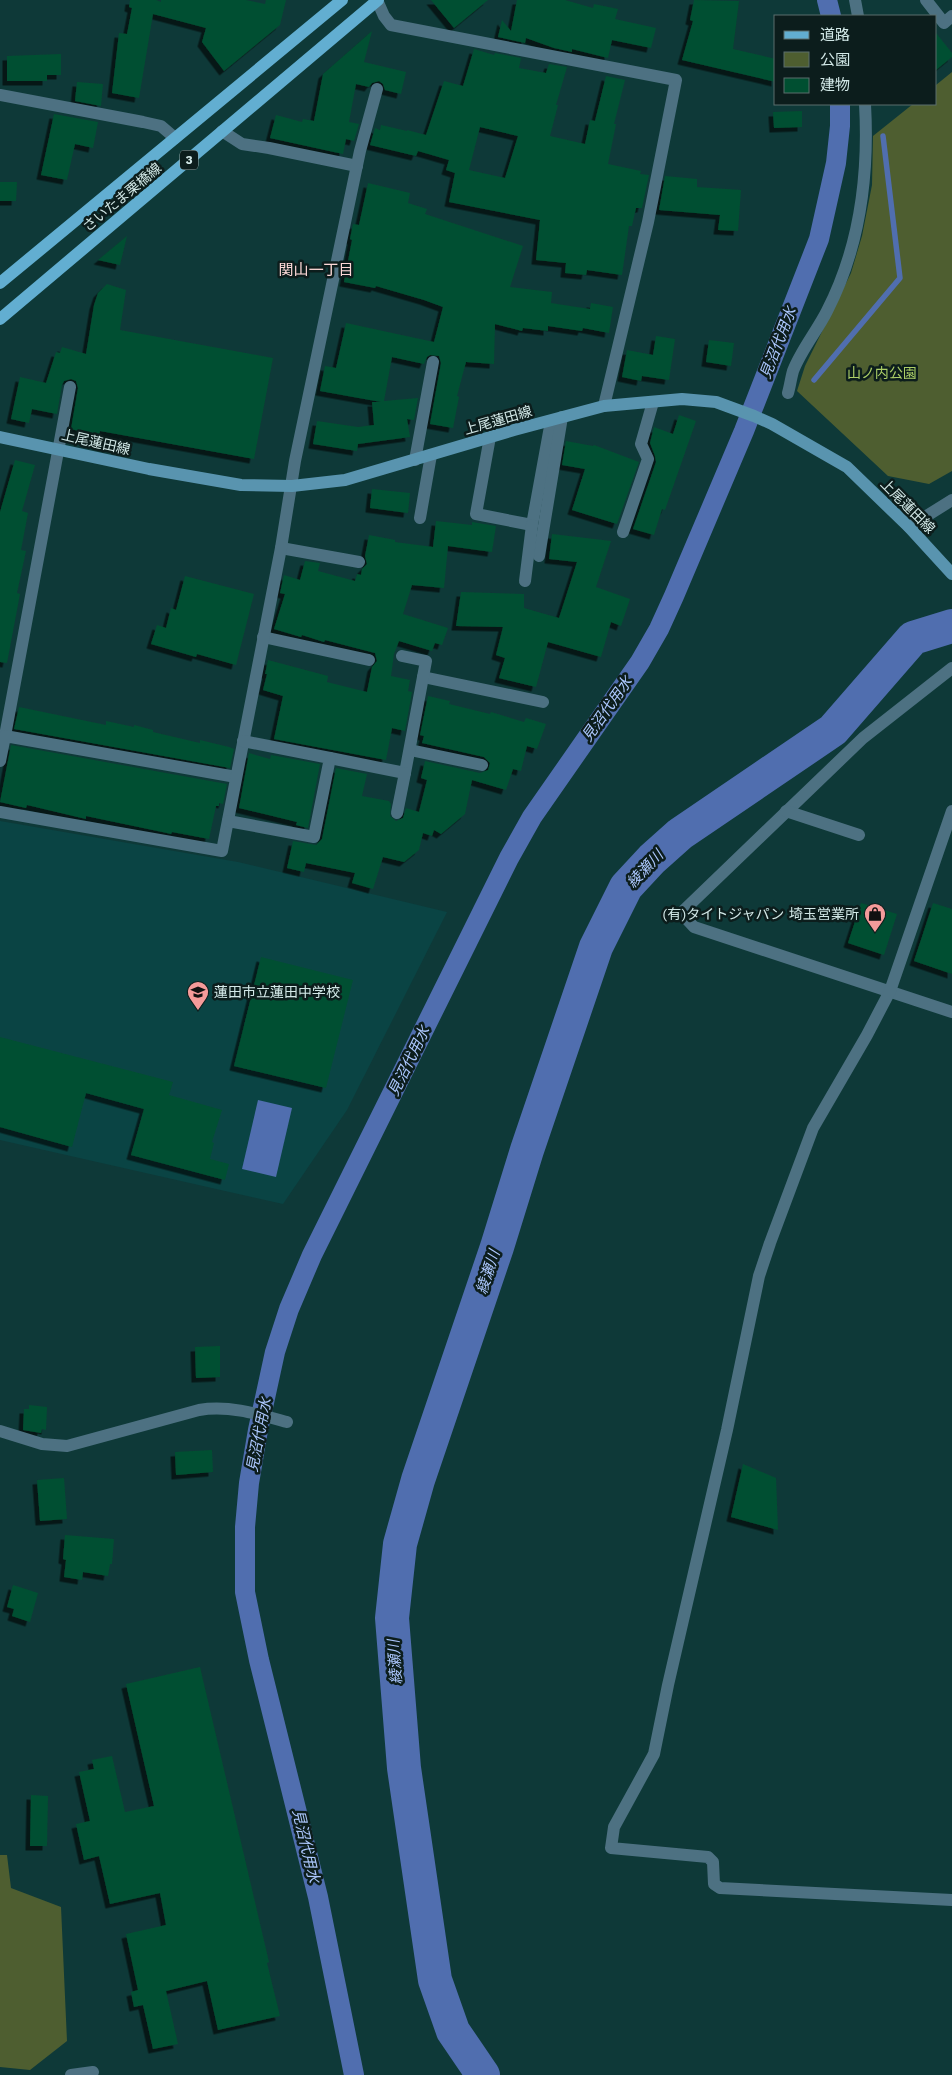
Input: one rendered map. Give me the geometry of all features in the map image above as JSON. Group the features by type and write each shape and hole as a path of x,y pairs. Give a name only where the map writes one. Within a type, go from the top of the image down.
{"main road":[{"name":"さいたま栗橋線","path":"0,284 342,0"},
{"name":"さいたま栗橋線","path":"0,319 377,0"},
{"name":"上尾蓮田線","path":"0,437 59,448 149,470 232,483 292,486 345,480 604,406 699,400 726,405 772,424 847,467 909,527 952,574"}],"street":[{"path":"377,0 384,16 391,25 676,80 648,222 604,406"},
{"path":"855,0 858,15"},
{"path":"926,0 944,23 952,16"},
{"path":"0,812 222,851 281,548 297,451 357,166 377,89"},
{"path":"0,95 161,126 176,138"},
{"path":"788,393 793,370 827,311 845,270 854,241 864,182 867,140 865,105"},
{"path":"222,131 242,144 357,166"},
{"path":"415,460 433,362"},
{"path":"0,761 70,387"},
{"path":"623,532 648,459 641,444 653,402"},
{"path":"525,581 532,525 557,419"},
{"path":"539,556 557,419"},
{"path":"490,438 476,514 532,525"},
{"path":"420,518 431,455"},
{"path":"909,527 952,500"},
{"path":"281,548 359,562"},
{"path":"263,637 369,660"},
{"path":"397,813 426,661 402,656"},
{"path":"952,668 863,738 681,913 694,926 952,1012"},
{"path":"423,677 543,702"},
{"path":"5,736 236,777"},
{"path":"243,741 405,773"},
{"path":"410,750 482,765"},
{"path":"228,821 314,837 330,758"},
{"path":"786,811 859,835"},
{"path":"952,811 948,839 890,990 868,1035 813,1128 759,1276 654,1754 614,1827 611,1848 708,1857 713,1862 714,1884 720,1888 952,1900"},
{"path":"0,1431 42,1444 67,1446 216,1407 247,1412 287,1422"},
{"path":"72,2075 93,2072"}],"shaded area":[{"name":"蓮田市立蓮田中学校","path":"0,821 238,862 447,912 347,1110 283,1204 0,1140"}],"green space":[{"name":"山ノ内公園","path":"952,72 952,471 929,484 888,476 797,391 805,366 851,273 862,236 872,185 873,136 912,105 937,105 937,84"},
{"path":"0,1855 7,1855 11,1888 61,1907 67,2041 30,2070 0,2067"}],"water":[{"path":"258,1100 292,1108 276,1177 242,1169"}],"building":[{"path":"130,0 156,0 161,2 161,0 246,0 265,4 266,0 286,0 280,25 224,71 202,42 206,28 153,14 139,98 112,93 119,33 127,34 132,8 129,7"},
{"path":"431,0 488,0 454,28"},
{"path":"517,0 565,0 593,8 594,4 618,9 615,19 656,28 651,48 612,40 608,58 572,49 572,52 554,48 526,38 525,43 498,37 502,20 511,31"},
{"path":"694,0 739,1 733,49 774,59 774,82 682,60 693,21 690,20"},
{"path":"372,31 364,62 406,72 401,94 385,90 383,84 379,81 372,83 369,87 356,84 349,122 359,124 354,141 346,139 343,154 270,138 276,115 302,122 303,119 314,121 323,74"},
{"path":"937,34 952,53 952,57 937,69"},
{"path":"474,49 494,55 495,53 521,58 519,68 546,73 549,64 567,67 556,105 558,105 550,136 585,144 590,120 595,121 606,76 625,80 614,124 616,124 608,164 641,171 640,174 649,175 642,208 636,208 632,226 629,226 622,275 587,270 586,275 565,273 566,263 536,260 540,220 449,202 455,173 446,170 449,160 418,151 416,156 370,145 375,128 380,130 381,125 426,135 444,81 463,86","holes":["480,127 518,136 505,178 469,170"]},
{"path":"61,54 61,75 47,75 47,81 7,81 7,56"},
{"path":"77,82 103,84 101,106 75,101"},
{"path":"802,111 802,127 774,128 773,112"},
{"path":"54,114 98,122 93,148 75,144 67,180 41,175"},
{"path":"665,176 697,179 697,187 741,190 738,231 718,230 720,215 659,210"},
{"path":"0,182 17,182 16,201 0,201"},
{"path":"368,183 410,193 408,203 427,209 425,214 523,246 510,287 552,292 551,303 590,309 591,303 613,307 609,333 583,328 582,331 548,326 548,331 523,328 522,331 495,324 494,364 466,362 457,396 459,397 453,428 430,424 441,363 439,356 430,355 424,364 392,357 384,401 418,398 414,420 407,419 410,437 358,444 357,451 313,444 317,421 358,427 374,425 372,402 381,402 320,391 325,366 336,368 346,323 434,342 443,307 376,286 375,288 344,282 353,224 359,225"},
{"path":"127,236 120,265 98,260"},
{"path":"107,284 126,290 120,330 273,358 254,459 100,431 99,436 71,429 78,388 76,381 71,379 64,381 62,385 57,414 32,409 29,423 11,419 20,377 46,383 56,352 60,353 62,347 86,354 94,305 98,293"},
{"path":"656,336 675,339 669,380 642,376 641,381 622,377 627,350 653,355"},
{"path":"709,340 734,343 731,366 706,362"},
{"path":"679,415 696,421 665,510 662,509 654,535 633,529 656,462 650,443 654,427 673,434"},
{"path":"566,441 594,445 639,462 617,524 572,510 585,469 562,465"},
{"path":"15,460 35,465 22,511 28,513 21,550 26,551 17,593 20,594 7,663 0,662 0,512"},
{"path":"372,489 410,493 408,513 370,508"},
{"path":"436,521 472,525 472,522 496,526 492,552 448,546 444,588 412,585 403,614 448,628 442,645 435,643 432,651 399,641 394,654 391,676 410,680 408,691 412,692 405,731 392,728 386,760 274,739 283,696 263,690 268,660 328,676 327,682 367,692 372,667 377,661 375,653 325,640 324,642 302,635 301,637 274,629 285,594 280,593 284,575 300,580 305,561 320,563 318,571 355,581 357,574 361,575 362,569 367,564 365,556 369,535 395,540 395,542 433,547"},
{"path":"552,534 611,541 596,587 630,599 621,626 611,622 601,657 548,642 536,687 499,678 505,658 496,655 503,627 456,626 461,592 524,594 524,608 559,618 577,562 549,559"},
{"path":"185,576 254,594 236,665 197,654 196,657 151,644 157,625 166,628 171,608 176,610"},
{"path":"428,696 450,701 449,704 490,714 491,712 524,722 526,718 546,724 537,749 527,746 521,771 513,769 506,790 472,780 465,814 441,834 434,830 432,836 423,833 419,850 404,862 383,857 373,889 352,883 355,873 306,863 304,872 287,868 293,841 316,845 322,839 336,768 367,774 362,796 389,801 391,804 390,816 396,821 403,818 406,808 419,812 427,780 421,778 425,761 480,773 488,770 490,763 484,757 422,743 424,736 420,735"},
{"path":"19,707 106,725 106,721 134,727 134,725 153,730 153,732 200,743 200,740 229,747 234,749 230,768 14,729"},
{"path":"11,745 227,784 223,804 219,803 219,806 216,806 209,839 172,832 171,834 86,816 86,819 27,805 26,808 0,802"},
{"path":"249,753 270,759 271,755 320,764 308,828 296,825 297,822 239,808"},
{"path":"861,903 897,914 884,955 848,943"},
{"path":"933,903 952,909 952,974 914,961"},
{"path":"261,957 353,980 326,1088 234,1066"},
{"path":"0,1037 173,1082 169,1095 222,1110 212,1142 214,1143 210,1159 229,1164 225,1180 131,1155 144,1109 86,1093 72,1147 0,1127"},
{"path":"220,1346 220,1377 196,1378 195,1347"},
{"path":"29,1405 47,1407 46,1430 42,1429 41,1433 23,1430 24,1409 29,1409"},
{"path":"212,1450 213,1472 176,1475 175,1452"},
{"path":"743,1464 776,1478 778,1530 731,1517"},
{"path":"64,1478 67,1519 40,1521 37,1480"},
{"path":"65,1535 114,1539 112,1564 110,1564 108,1576 83,1572 82,1580 64,1577 66,1560 63,1559"},
{"path":"13,1585 38,1593 30,1622 12,1616 14,1609 7,1607"},
{"path":"200,1667 280,2016 218,2030 207,1981 166,1991 178,2044 153,2049 143,2005 134,2007 131,1992 138,1990 126,1934 166,1925 160,1893 110,1904 99,1856 84,1860 76,1824 90,1821 79,1772 94,1769 92,1760 112,1756 125,1812 154,1806 126,1684"},
{"path":"31,1795 48,1796 47,1846 30,1846"}],"waterway":[{"name":"見沼代用水","path":"827,0 831,15"},
{"name":"見沼代用水","path":"354,2075 318,1897 259,1660 245,1592 245,1527 249,1483 275,1352 289,1309 312,1255 509,858 532,817 640,662 659,629 674,596 744,431 819,239 836,163 840,105"},
{"path":"814,380 900,278 883,136"},
{"name":"綾瀬川","path":"483,2075 453,2031 435,1980 404,1768 392,1618 400,1544 418,1480 596,947 626,887 652,859 680,834 833,730 913,638 952,626"}],"place":[{"name":"(有)タイトジャパン 埼玉営業所","path":"875,933"},
{"name":"蓮田市立蓮田中学校","path":"198,1011"}],"district":[{"name":"関山一丁目","path":"316,270"}]}
